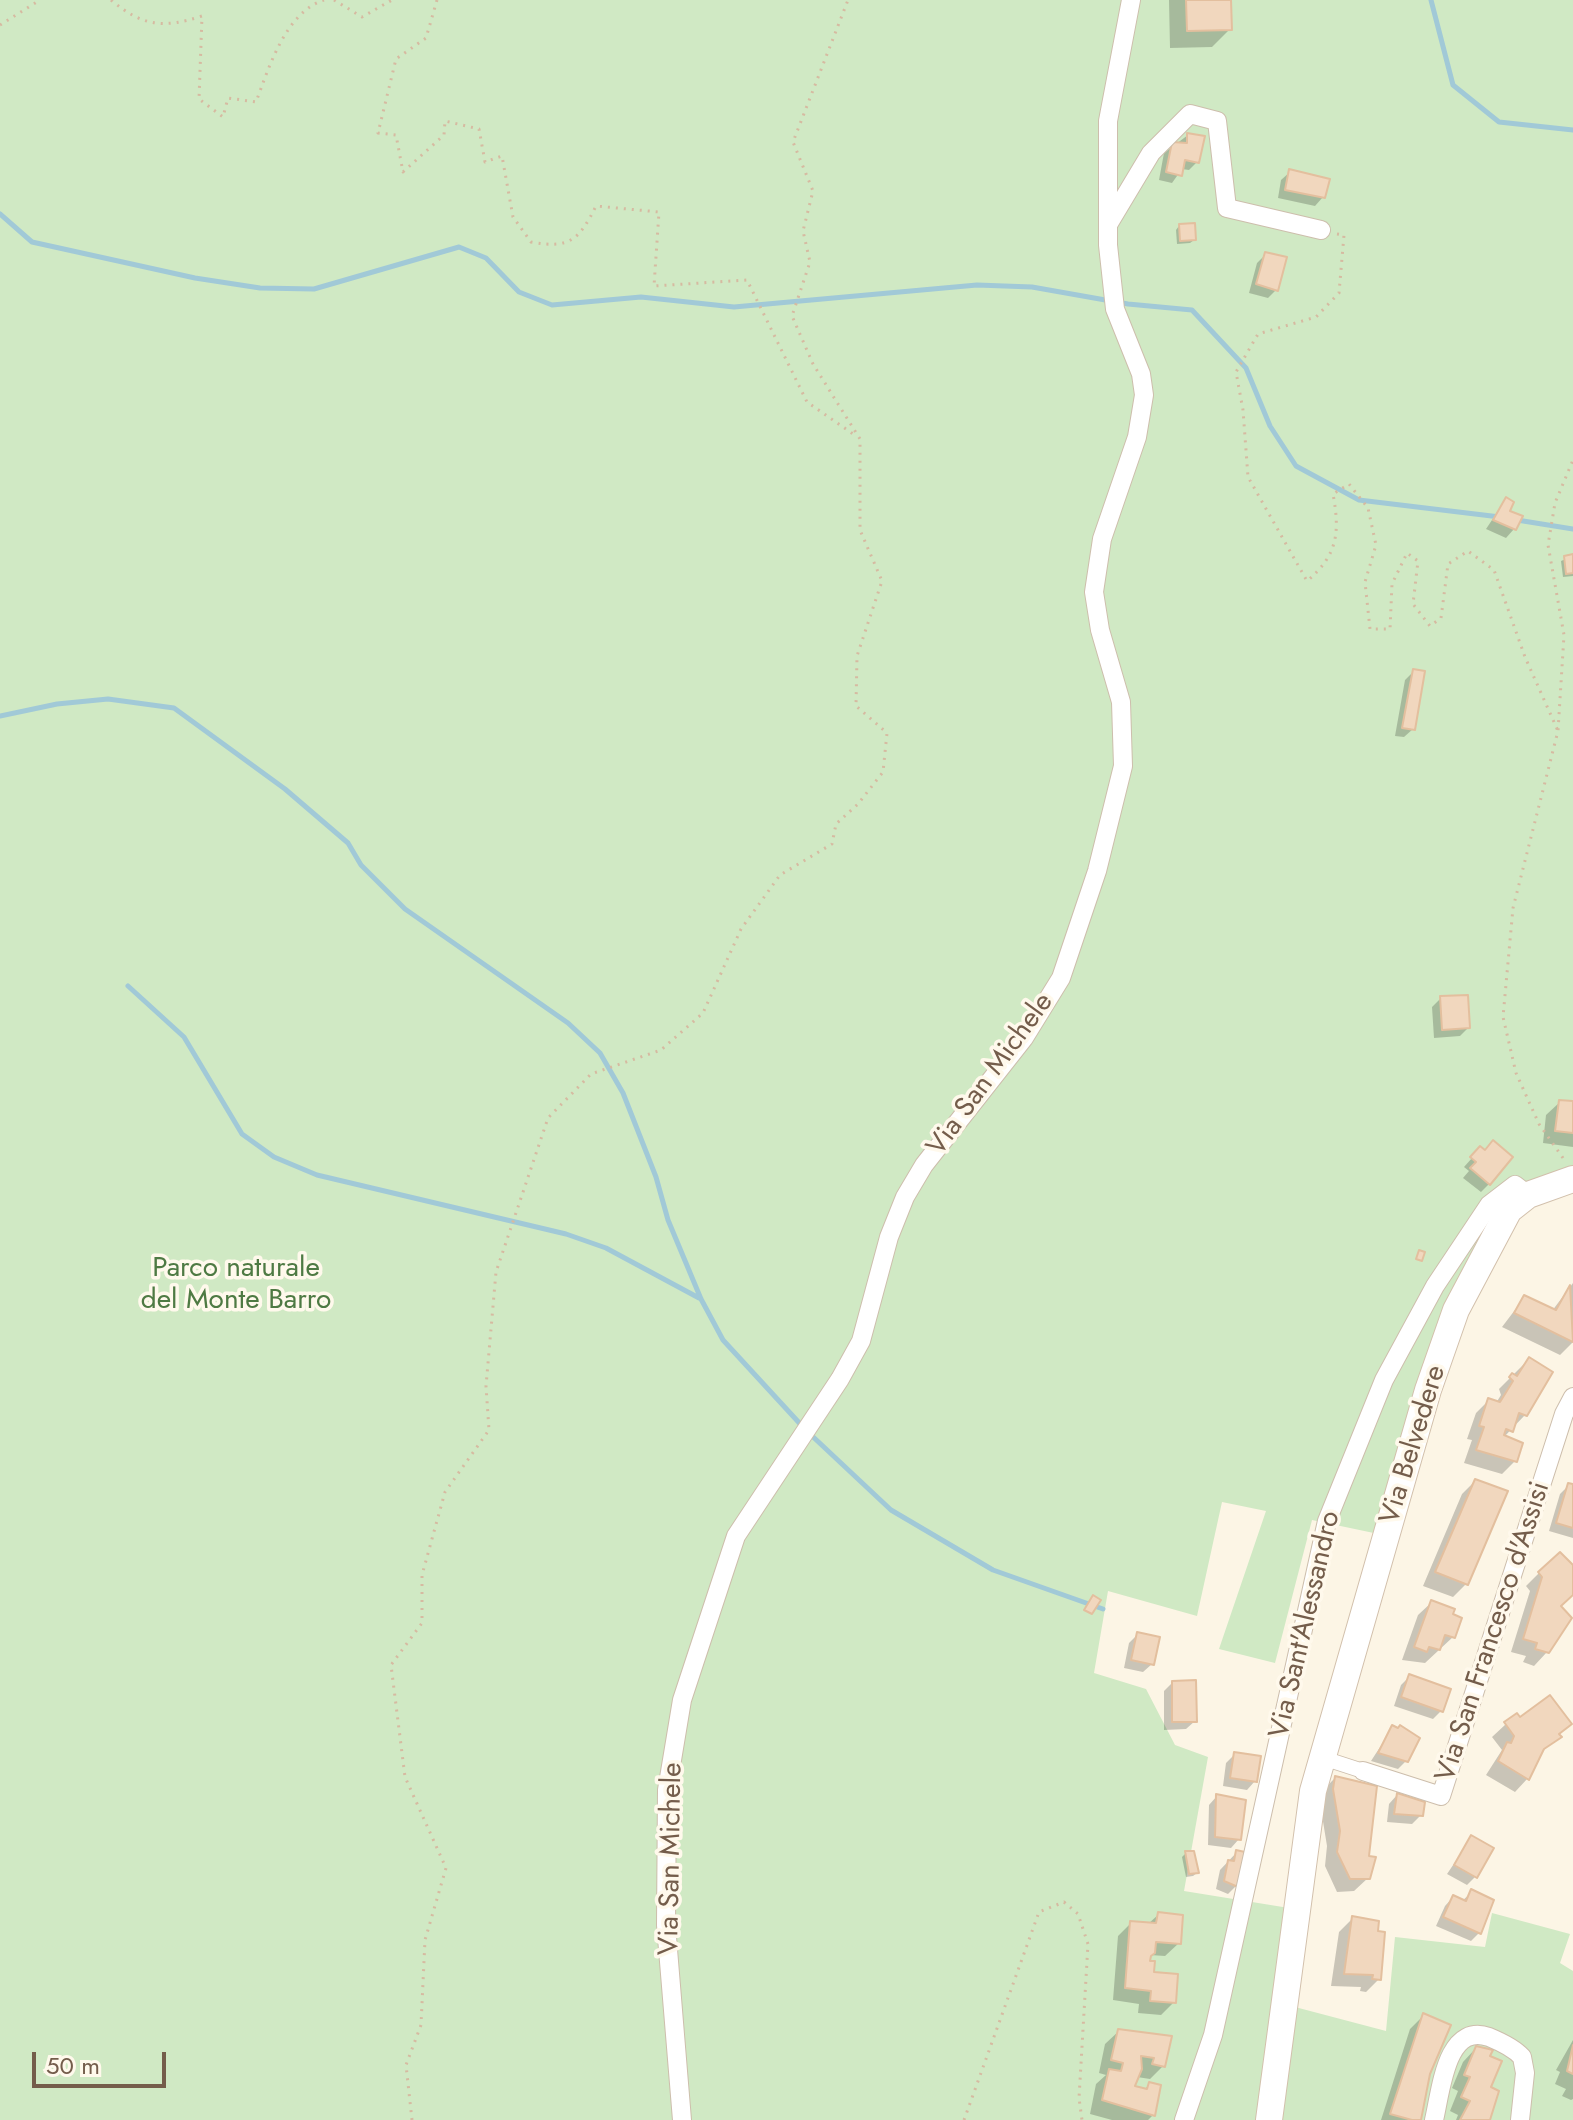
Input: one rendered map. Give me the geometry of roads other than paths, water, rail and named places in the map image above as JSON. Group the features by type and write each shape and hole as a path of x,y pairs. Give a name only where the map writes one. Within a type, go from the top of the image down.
{"main road":[{"name":"Via Belvedere","path":"1269,2120 1313,1791 1428,1390 1456,1310 1509,1210 1569,1169"}],"street":[{"name":"Via San Michele","path":"682,2120 666,1925 667,1790 682,1700 736,1536 840,1379 861,1341 889,1237 905,1197 924,1165 1024,1038 1061,978 1097,871 1123,766 1121,702 1100,630 1094,592 1102,539 1137,437 1144,395 1141,374 1115,309 1108,225 1108,121 1131,0"},
{"path":"1108,225 1151,153 1190,114 1217,121 1227,208 1321,230"},
{"name":"Via Sant'Alessandro","path":"1184,2120 1213,2035 1327,1521 1384,1380 1435,1286 1489,1205 1515,1185 1528,1195"},
{"name":"Via San Francesco d'Assisi","path":"1323,1758 1441,1796 1564,1414 1573,1397"},
{"path":"1434,2120 1444,2076 1458,2042 1465,2035 1476,2034 1510,2048 1522,2057 1525,2073 1520,2120"}],"waterway":[{"path":"1431,0 1453,85 1499,122 1573,130"},
{"path":"0,214 32,242 195,278 260,288 314,289 459,247 486,258 519,292 552,305 641,297 734,307 977,285 1032,287 1128,304 1192,310 1246,368 1270,426 1296,466 1359,500 1500,517"},
{"path":"1517,520 1573,529"},
{"path":"0,716 57,704 108,699 174,708 285,789 348,843 361,865 405,909 568,1023 600,1053 623,1093 656,1177 668,1220 701,1299 723,1340 803,1427"},
{"path":"128,986 184,1037 242,1134 274,1157 317,1175 566,1234 606,1248 699,1298"},
{"path":"810,1434 891,1510 993,1570 1103,1609"}],"park label":[{"name":"Parco naturale del Monte Barro","path":"236,1285"}]}
